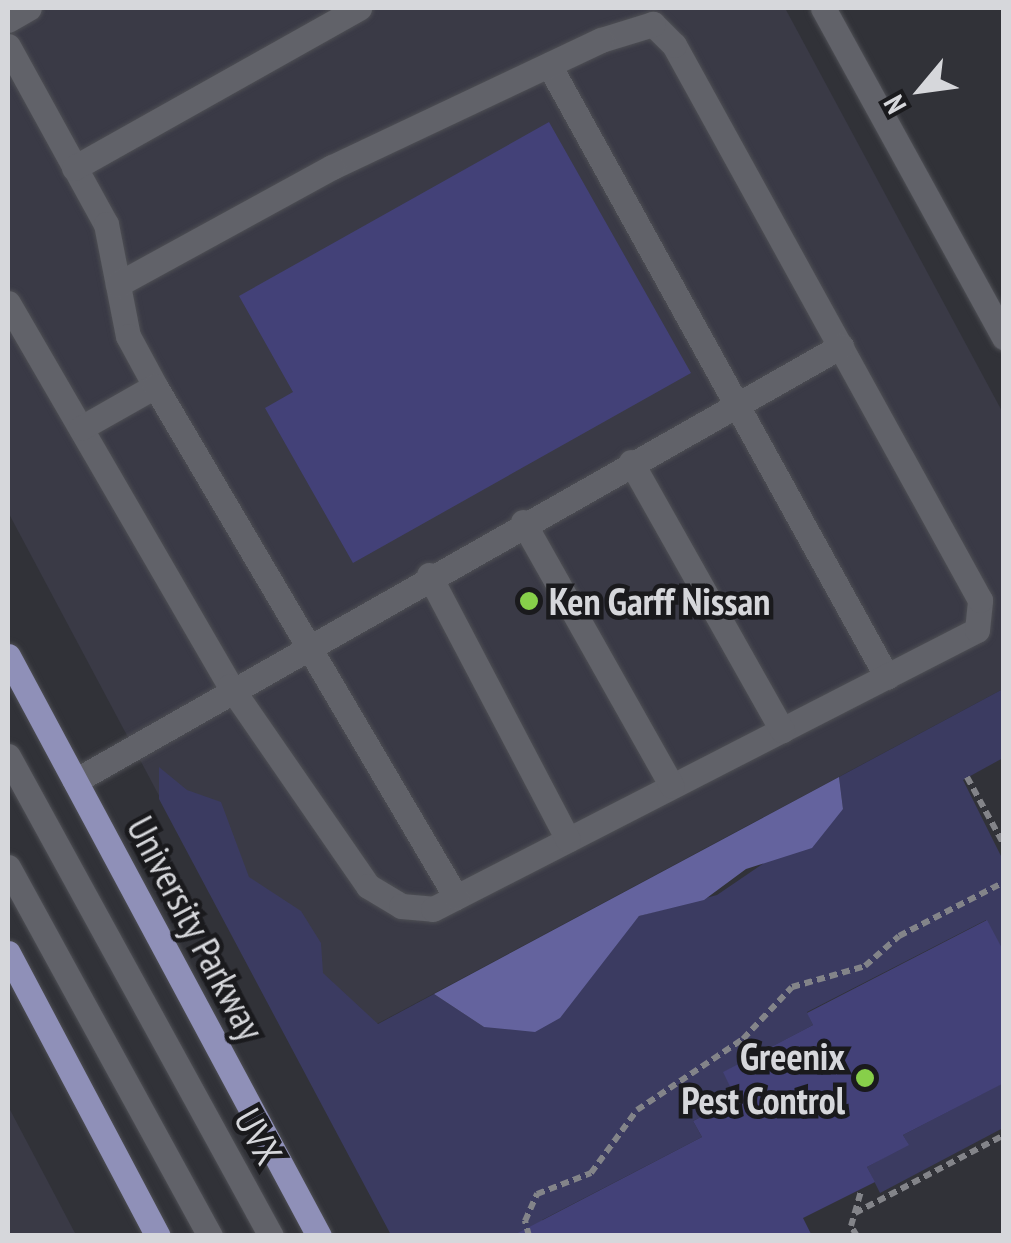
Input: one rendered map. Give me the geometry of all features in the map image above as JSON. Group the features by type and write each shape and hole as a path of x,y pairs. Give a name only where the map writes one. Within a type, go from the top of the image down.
{"main road":[{"name":"University Parkway","path":"8,656 319,1236"},
{"path":"8,952 158,1236"}],"street":[{"path":"8,20 29,8"},
{"path":"74,168 359,8"},
{"path":"824,8 1004,337"},
{"path":"8,303 230,686 368,886 401,906 433,909 978,630 980,600 674,45 653,24 549,65 332,167 118,284"},
{"path":"8,46 106,224 128,336 456,897"},
{"path":"549,65 886,677"},
{"path":"74,780 230,686 840,346"},
{"path":"81,428 155,386"},
{"path":"631,462 782,730"},
{"path":"523,522 672,786"},
{"path":"429,575 568,840"},
{"name":"UVX","path":"8,756 270,1236"},
{"path":"8,867 210,1236"}],"path":[{"path":"968,777 1004,846"},
{"path":"529,1236 525,1221 537,1194 590,1173 637,1110 744,1039 792,987 865,966 899,936 1004,882"},
{"path":"855,1213 1004,1136"},
{"path":"856,1236 855,1213 862,1191"}],"shaded area":[{"name":"Ken Garff Nissan","path":"8,8 785,8 1003,413 1003,689 302,1064 8,512"},
{"path":"1003,689 1003,758 963,780 1003,860 1003,952 986,920 807,1012 813,1025 724,1072 736,1099 693,1121 702,1137 542,1220 549,1235 391,1235 159,799 159,767 187,790 221,802 249,877 301,911 321,943 323,973 378,1024 434,994 484,1027 603,957 639,916 717,895 843,809 839,777"},
{"path":"839,777 843,809 812,848 746,869 704,900 639,916 560,1018 535,1032 484,1027 434,994"},
{"path":"1003,1083 1003,1128 880,1193 867,1167 908,1144 903,1135"},
{"path":"8,1106 76,1235 8,1235"}],"building":[{"path":"549,122 691,373 353,563 265,408 293,392 239,296"},
{"name":"Greenix Pest Control","path":"987,920 1004,952 1004,1083 903,1135 909,1145 867,1167 875,1182 803,1218 812,1236 512,1236 702,1137 693,1121 736,1099 723,1072 813,1025 807,1013"}],"place":[{"name":"Ken Garff Nissan","path":"529,601"},
{"name":"Greenix Pest Control","path":"865,1078"}]}
